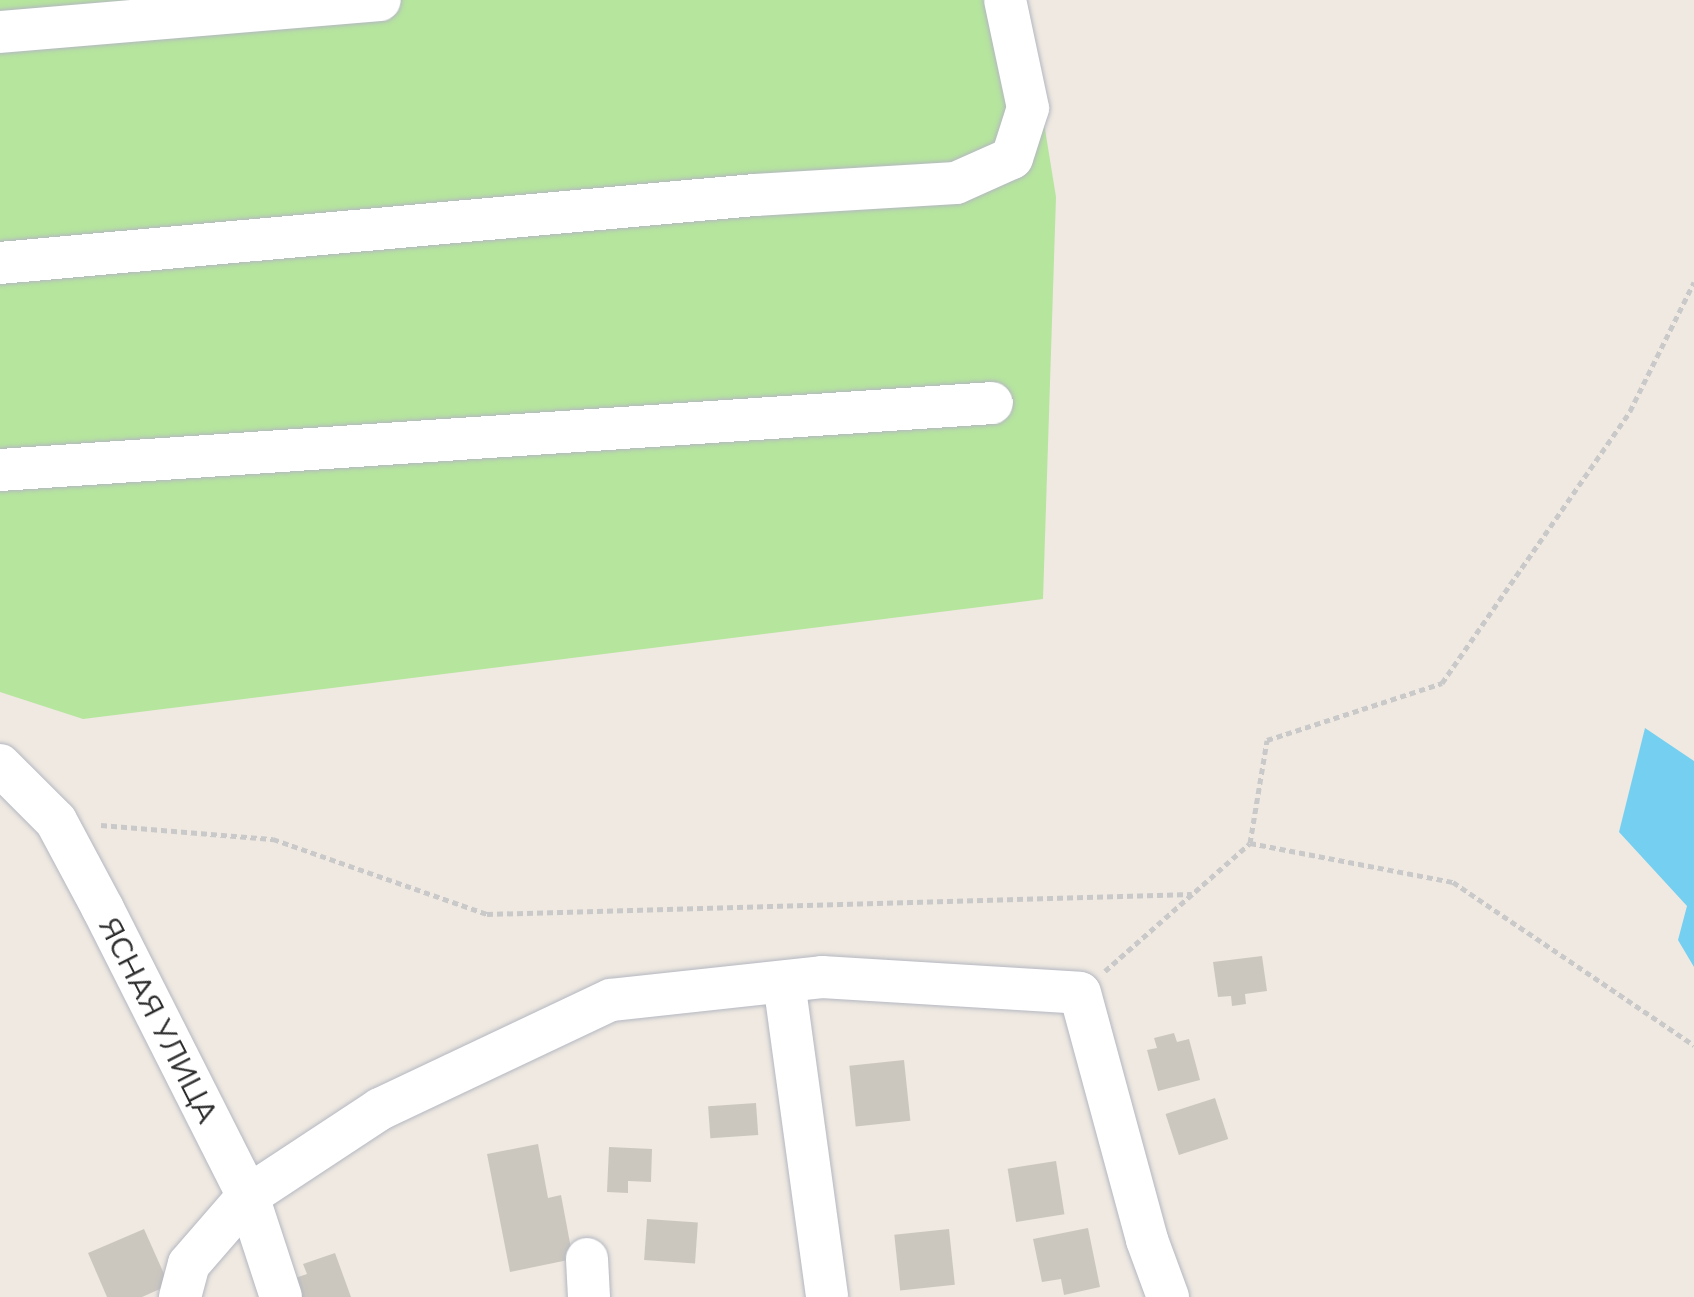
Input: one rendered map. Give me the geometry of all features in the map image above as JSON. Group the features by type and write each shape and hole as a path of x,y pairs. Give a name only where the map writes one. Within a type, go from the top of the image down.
{"street":[{"path":"0,32 380,0"},
{"path":"0,263 755,195 956,183 1012,158 1028,108 1005,0"},
{"path":"0,470 992,403"},
{"name":"ЯСНАЯ УЛИЦА","path":"0,765 56,821 248,1196 281,1297"},
{"path":"180,1297 189,1264 248,1196 380,1109 611,1000 822,977 1080,993 1147,1240 1168,1297"},
{"path":"784,982 827,1297"},
{"path":"1147,1240 1196,1297"}],"path":[{"path":"1080,993 1250,843 1267,740 1442,683 1630,411 1694,282"},
{"path":"56,821 273,839 487,914 1192,894"},
{"path":"1250,843 1453,882 1694,1045"}],"green space":[{"path":"0,0 1024,0 1056,197 1043,599 83,719 0,692"}],"water":[{"path":"1645,728 1694,761 1694,967 1678,940 1687,906 1619,832"}],"building":[{"path":"1262,956 1267,991 1245,994 1246,1004 1232,1006 1231,996 1218,997 1213,962"},
{"path":"1174,1033 1177,1042 1189,1039 1200,1080 1158,1091 1147,1050 1157,1048 1154,1038"},
{"path":"904,1060 910,1121 856,1126 849,1066"},
{"path":"1215,1098 1228,1139 1179,1155 1166,1114"},
{"path":"756,1103 758,1135 710,1138 708,1106"},
{"path":"538,1144 548,1198 561,1195 573,1259 510,1272 487,1154"},
{"path":"609,1147 652,1149 651,1182 628,1181 628,1193 607,1192"},
{"path":"1056,1161 1064,1214 1016,1222 1008,1169"},
{"path":"647,1219 698,1223 695,1263 644,1260"},
{"path":"1088,1228 1100,1287 1064,1295 1061,1279 1042,1282 1033,1239"},
{"path":"144,1229 169,1285 142,1297 107,1297 88,1253"},
{"path":"949,1229 955,1285 900,1290 894,1235"},
{"path":"335,1253 351,1297 298,1297 292,1279 307,1274 303,1264"}]}
